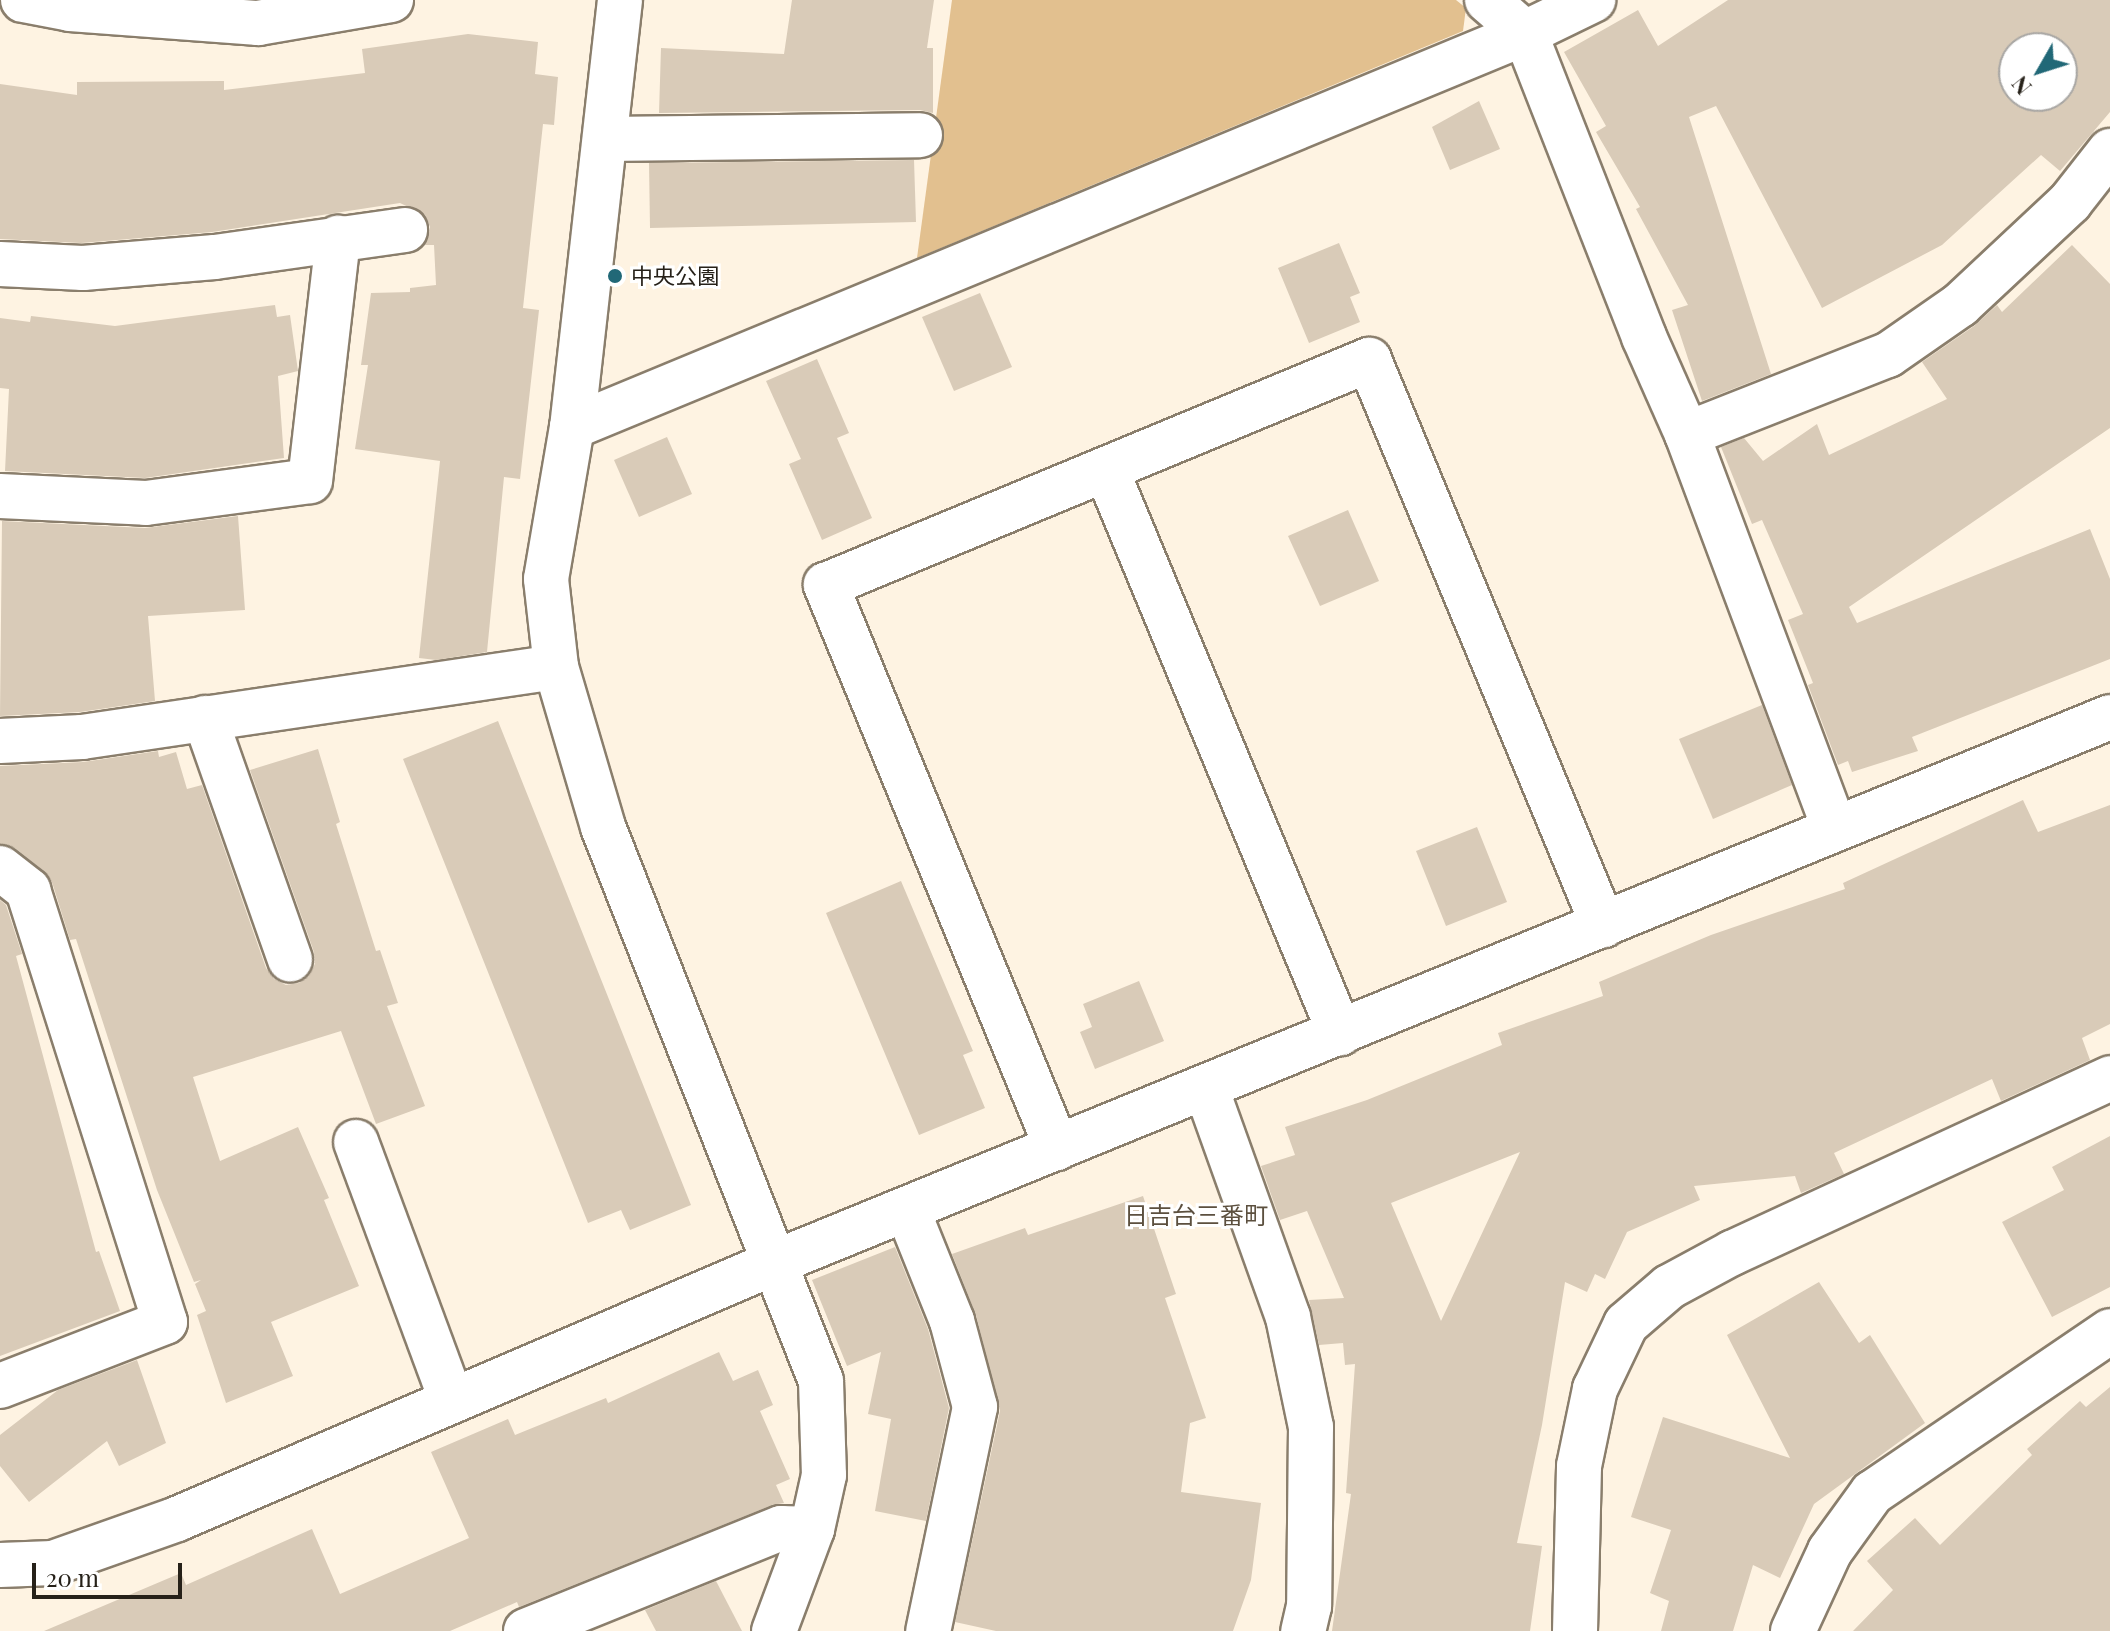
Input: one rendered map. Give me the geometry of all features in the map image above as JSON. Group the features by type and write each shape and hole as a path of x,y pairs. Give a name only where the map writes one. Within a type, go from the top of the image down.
{"street":[{"path":"23,0 70,9 258,23 391,0"},
{"path":"620,0 572,427 546,579 556,667 603,827 821,1381 824,1475 812,1529 774,1631"},
{"path":"1487,0 1525,33 1644,337 1687,434 1835,829"},
{"path":"572,427 1525,33 1593,0"},
{"path":"605,139 920,135"},
{"path":"1687,434 1888,355 1960,305 2070,202 2110,151"},
{"path":"0,264 83,268 215,257 405,230"},
{"path":"0,496 146,503 310,481 338,238"},
{"path":"1057,1148 826,585 1369,360 1603,925"},
{"path":"1106,469 1340,1033"},
{"path":"0,741 82,737 556,667"},
{"path":"0,1565 53,1563 177,1519 776,1262 2110,717"},
{"path":"205,718 290,960"},
{"path":"0,868 28,890 165,1322 0,1386"},
{"path":"1575,1631 1579,1466 1595,1389 1626,1324 1669,1287 1732,1253 2110,1078"},
{"path":"1206,1088 1288,1317 1311,1427 1309,1606 1303,1631"},
{"path":"356,1142 452,1401"},
{"path":"907,1209 952,1321 975,1407 928,1631"},
{"path":"1793,1631 1830,1551 1872,1493 2110,1331"},
{"path":"526,1631 781,1528 812,1529"}],"shaded area":[{"path":"952,0 1456,0 1466,8 1463,31 917,258"}],"building":[{"path":"792,0 934,0 927,48 933,48 933,113 920,110 659,113 661,48 784,54"},
{"path":"1728,0 2110,0 2110,112 2060,171 2041,155 1942,245 1822,308 1716,106 1689,117 1771,374 1702,401 1672,310 1688,305 1636,209 1640,207 1596,132 1606,126 1564,52 1638,10 1658,46"},
{"path":"468,34 538,42 535,74 558,77 554,125 543,124 523,308 539,310 520,479 504,477 487,652 436,660 419,658 440,461 355,449 368,365 361,365 371,293 410,292 410,288 436,285 434,245 424,245 430,227 425,215 400,203 212,232 81,243 0,239 0,84 77,95 77,82 224,81 224,90 365,73 362,49"},
{"path":"1479,101 1500,149 1450,170 1432,127"},
{"path":"914,160 916,222 650,228 649,163"},
{"path":"1339,243 1360,293 1350,297 1360,322 1309,343 1278,268"},
{"path":"2072,245 2110,284 2110,428 1849,607 1857,623 2090,529 2110,579 2110,659 1912,737 1918,751 1852,772 1848,761 1838,765 1808,685 1813,683 1788,620 1803,614 1762,520 1752,524 1721,447 1744,438 1763,461 1817,424 1829,455 1947,399 1922,362 1974,326 1997,305 2002,312"},
{"path":"980,293 1012,367 954,391 922,317"},
{"path":"275,305 277,317 290,315 298,371 278,376 284,458 145,478 5,471 9,389 0,388 0,318 30,322 31,316 115,326"},
{"path":"817,359 849,433 837,438 872,518 822,540 789,464 801,459 766,381"},
{"path":"667,437 692,494 639,517 614,460"},
{"path":"1348,510 1379,581 1320,606 1288,536"},
{"path":"238,516 245,610 148,616 155,701 80,712 0,716 2,521 145,528"},
{"path":"1762,705 1792,785 1713,819 1679,739"},
{"path":"498,721 691,1205 630,1230 621,1210 588,1223 403,759"},
{"path":"318,749 340,822 336,824 376,951 380,950 398,1003 387,1006 425,1106 376,1124 341,1031 193,1077 220,1161 298,1127 329,1198 324,1200 359,1286 271,1322 293,1376 226,1403 197,1315 206,1311 195,1284 201,1280 194,1282 157,1190 76,939 70,940 52,882 44,871 15,848 0,844 0,766 83,762 158,751 159,757 176,752 187,789 202,785 266,968 274,979 286,985 299,983 309,976 315,964 314,952 250,770"},
{"path":"2023,800 2038,832 2110,805 2110,1024 2082,1038 2090,1060 2001,1101 1992,1079 1834,1153 1844,1174 1801,1193 1795,1176 1694,1186 1700,1200 1627,1232 1605,1279 1595,1274 1587,1292 1565,1282 1542,1425 1517,1543 1542,1546 1530,1631 1332,1631 1351,1494 1346,1493 1355,1364 1345,1365 1343,1343 1319,1345 1309,1300 1344,1298 1307,1211 1280,1220 1261,1166 1295,1155 1285,1127 1367,1100 1502,1045 1498,1033 1603,996 1599,982 1711,935 1845,889 1843,883","holes":["1520,1152 1441,1321 1391,1203"]},
{"path":"1477,827 1507,902 1446,926 1416,851"},
{"path":"901,881 973,1051 963,1055 985,1108 919,1135 826,913"},
{"path":"0,900 6,905 22,954 16,956 96,1252 99,1251 120,1311 0,1356"},
{"path":"1139,981 1164,1041 1095,1069 1080,1032 1092,1027 1083,1004"},
{"path":"2110,1136 2110,1287 2052,1317 2002,1222 2064,1190 2052,1167"},
{"path":"1143,1196 1176,1294 1165,1298 1206,1418 1190,1423 1181,1492 1261,1503 1251,1580 1233,1631 996,1631 955,1622 1000,1411 976,1315 952,1254 1025,1228 1028,1235"},
{"path":"895,1247 928,1329 949,1408 926,1521 875,1511 891,1419 868,1414 881,1352 847,1366 812,1280"},
{"path":"1819,1282 1859,1343 1870,1335 1925,1423 1814,1504 1780,1578 1753,1565 1733,1631 1661,1631 1669,1601 1650,1593 1671,1530 1631,1517 1663,1417 1790,1458 1727,1335"},
{"path":"719,1352 733,1381 758,1370 773,1405 760,1411 790,1479 776,1485 784,1503 772,1505 519,1607 517,1602 450,1631 44,1631 181,1573 186,1585 312,1529 340,1594 469,1538 431,1452 508,1419 515,1435 606,1398 608,1403"},
{"path":"137,1360 166,1443 119,1466 107,1441 29,1502 0,1466 0,1435 58,1390"},
{"path":"2110,1387 2110,1631 1853,1631 1893,1590 1867,1561 1915,1518 1940,1545 2032,1455 2027,1449 2080,1401 2086,1407"},
{"path":"716,1581 742,1631 656,1631 645,1610"}],"place":[{"name":"中央公園","path":"615,276"}],"district":[{"name":"日吉台三番町","path":"1196,1215"}]}
